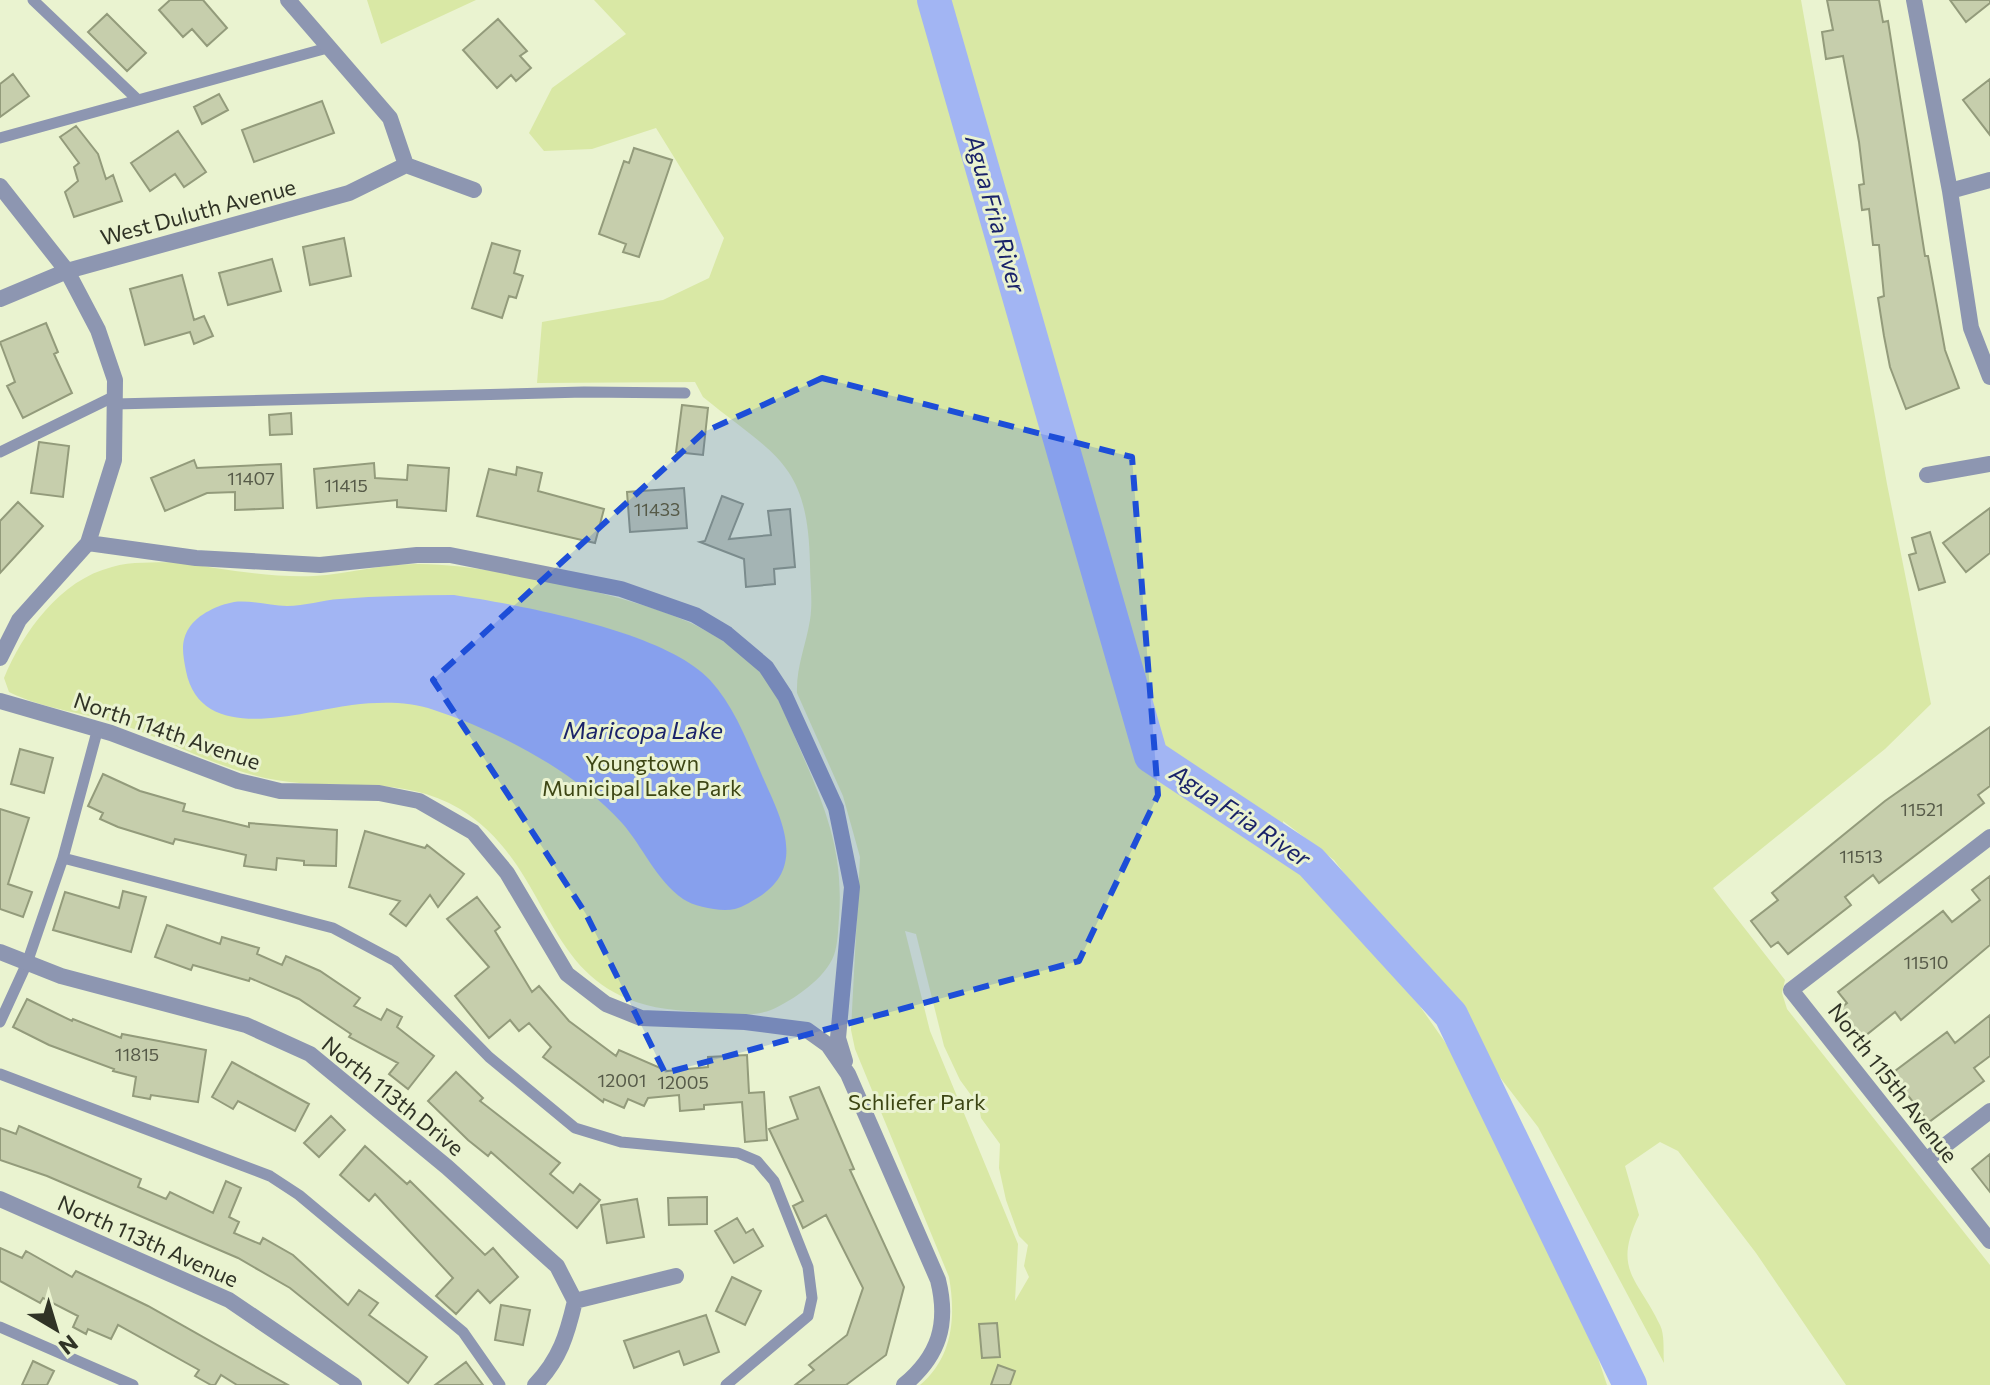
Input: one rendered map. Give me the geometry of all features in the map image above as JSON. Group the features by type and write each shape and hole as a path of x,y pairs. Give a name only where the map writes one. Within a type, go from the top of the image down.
{"street":[{"path":"288,0 390,118 406,165 474,190"},
{"path":"1914,0 1950,191 1971,328 1990,377"},
{"name":"West Duluth Avenue","path":"0,299 67,271 349,193 406,165"},
{"path":"1950,191 1990,180"},
{"path":"0,186 67,271 98,330 115,380 114,460 88,543 19,620 0,658"},
{"path":"1927,475 1990,464"},
{"path":"88,543 196,558 320,565 417,555 450,555 621,589 695,615 727,634 766,667 785,696 836,808 852,887 838,1038 848,1074"},
{"name":"North 114th Avenue","path":"0,701 98,728 238,781 266,787 379,793 419,801 473,832 507,873 567,974 586,992 641,1018 745,1022 807,1030 828,1045 848,1074 929,1255 942,1294 943,1320 932,1356 904,1385"},
{"name":"North 115th Avenue","path":"1990,837 1791,990 1990,1241"},
{"name":"North 113th Drive","path":"0,952 61,976 246,1025 310,1054 447,1167 557,1266 575,1301"},
{"path":"1926,1160 1990,1111"},
{"name":"North 113th Avenue","path":"0,1199 229,1300 354,1385"},
{"path":"535,1385 566,1344 575,1301 676,1276"}],"lane":[{"path":"33,0 138,100"},
{"path":"0,138 331,47"},
{"path":"1,449 115,400 685,393"},
{"path":"0,1022 27,963 63,858 98,728"},
{"path":"63,858 333,928 395,961 489,1057 575,1128 621,1142 738,1153 757,1161 774,1181 780,1195 808,1267 812,1298 808,1316 726,1385"},
{"path":"0,1074 270,1176 299,1195 463,1332 500,1385"},
{"path":"0,1327 133,1385"}],"highlighted area":[{"path":"822,378 1132,457 1158,795 1079,961 665,1073 586,914 433,680 704,432"}],"green space":[{"path":"367,0 476,0 381,44"},
{"name":"Schliefer Park","path":"594,0 1801,0 1887,484 1931,704 1885,749 1713,888 1785,980 1782,993 1787,1009 1990,1265 1990,1385 1846,1385 1756,1253 1678,1151 1660,1142 1625,1166 1639,1215 1631,1234 1628,1262 1662,1329 1664,1363 1538,1127 1334,860 1283,821 1286,851 1419,1005 1529,1162 1540,1211 1564,1256 1607,1385 920,1385 931,1374 946,1349 952,1321 951,1292 949,1277 855,1049 851,1030 860,857 843,796 797,693 811,606 808,530 803,503 783,464 703,397 695,382 537,383 542,322 663,300 709,278 724,238 656,128 592,149 544,151 529,133 552,88 626,34","holes":["905,931 916,934 944,1046 960,1080 979,1106 981,1118 1000,1144 999,1168 1006,1200 1019,1236 1028,1245 1024,1266 1029,1277 1015,1301 1018,1244 930,1031"]},
{"name":"Youngtown Municipal Lake Park","path":"174,562 279,576 327,575 403,564 479,569 556,583 632,602 691,623 719,639 753,665 772,689 787,718 831,830 840,894 837,942 830,964 798,995 762,1013 718,1014 638,1003 602,985 576,960 517,866 493,835 460,809 438,798 393,787 300,783 256,776 218,764 126,726 37,703 9,692 4,678 22,643 46,610 76,583 112,567"}],"water":[{"name":"Maricopa Lake","path":"454,595 552,613 627,634 689,663 710,680 739,724 781,821 786,853 784,868 776,882 762,895 735,909 715,909 694,904 673,891 630,832 582,786 535,755 485,730 434,710 393,703 352,705 281,717 232,717 211,709 195,695 186,671 183,644 189,628 203,614 228,603 287,606 354,598"}],"building":[{"path":"170,0 203,0 227,28 207,46 192,29 183,37 159,10"},
{"path":"1827,0 1879,0 1883,22 1888,21 1925,256 1928,256 1945,350 1959,388 1906,409 1890,367 1884,336 1878,298 1884,296 1879,245 1873,245 1869,209 1862,210 1859,185 1864,184 1859,142 1843,56 1826,59 1822,32 1833,30"},
{"path":"1950,0 1990,0 1990,3 1966,22"},
{"path":"107,14 146,53 127,71 88,32"},
{"path":"498,19 527,51 520,56 531,68 516,81 511,75 497,88 463,50"},
{"path":"13,74 29,96 0,117 0,84"},
{"path":"1990,79 1990,135 1963,100"},
{"path":"219,94 228,110 202,124 194,107"},
{"path":"322,101 334,133 254,162 242,130"},
{"path":"76,126 98,154 106,179 113,175 122,201 74,217 65,192 78,181 74,167 79,163 60,137"},
{"path":"178,131 206,172 184,187 175,174 150,191 131,163"},
{"path":"634,148 672,160 639,257 623,252 626,244 599,234 624,161 629,163"},
{"path":"344,238 351,276 310,285 303,247"},
{"path":"492,243 520,251 514,273 523,276 516,298 509,296 502,318 472,308"},
{"path":"272,259 281,291 228,305 219,273"},
{"path":"182,275 194,320 204,316 213,336 194,344 190,332 145,345 130,289"},
{"path":"46,323 58,352 54,354 72,393 23,418 7,386 15,382 0,342"},
{"path":"682,405 708,408 703,455 676,452"},
{"path":"291,413 292,434 270,435 269,415"},
{"path":"39,442 69,446 63,497 31,493"},
{"path":"194,460 197,468 281,464 283,508 235,510 235,492 207,493 165,511 151,478"},
{"path":"374,463 375,478 407,480 408,465 449,468 446,511 397,507 397,500 317,508 314,469"},
{"path":"517,467 542,473 538,491 604,509 595,543 477,516 489,469 516,475"},
{"path":"684,488 687,528 630,532 627,492"},
{"path":"722,496 743,504 729,539 771,535 768,511 790,509 795,567 774,569 775,584 746,587 744,559 700,542 705,541"},
{"path":"18,502 43,526 0,573 0,521"},
{"path":"1990,508 1990,553 1966,572 1943,543"},
{"path":"1930,532 1945,582 1919,590 1909,555 1916,553 1912,538"},
{"path":"1990,727 1990,786 1978,795 1984,803 1879,883 1873,875 1845,897 1851,905 1788,954 1778,942 1771,947 1751,921 1778,900 1772,893 1885,801"},
{"path":"20,749 53,758 44,793 11,784"},
{"path":"103,774 140,791 185,804 183,811 249,827 249,823 337,830 336,866 304,865 304,861 277,858 276,870 244,866 246,855 175,839 173,844 118,827 100,819 103,813 88,806"},
{"path":"0,809 29,818 8,884 32,892 23,917 0,909"},
{"path":"365,831 425,848 427,845 464,874 438,907 430,895 406,926 390,914 400,901 349,887"},
{"path":"1990,876 1990,945 1901,1020 1895,1012 1860,1040 1837,1011 1847,1003 1838,992 1943,911 1952,922 1980,900 1972,890"},
{"path":"123,891 146,897 131,952 53,930 65,892 119,908"},
{"path":"477,897 500,927 495,931 532,992 539,986 569,1021 616,1056 619,1050 667,1071 708,1067 708,1057 747,1055 749,1093 764,1092 767,1140 745,1142 742,1102 704,1105 704,1109 680,1111 679,1095 648,1098 644,1106 628,1099 624,1108 604,1099 603,1102 543,1057 551,1047 529,1023 519,1031 510,1020 489,1038 455,996 489,967 447,919"},
{"path":"167,925 220,944 222,937 259,948 257,954 282,965 286,956 320,971 360,998 354,1006 381,1020 387,1009 402,1017 397,1027 434,1056 408,1089 389,1074 398,1063 349,1037 351,1034 299,999 250,978 249,981 193,965 191,970 155,957"},
{"path":"27,999 72,1021 121,1038 122,1034 206,1050 198,1102 151,1095 150,1099 133,1096 136,1077 49,1045 13,1027"},
{"path":"1990,1015 1990,1056 1974,1068 1984,1081 1929,1122 1891,1074 1947,1032 1955,1043"},
{"path":"232,1062 309,1104 295,1131 238,1101 233,1109 212,1097"},
{"path":"456,1072 483,1098 480,1101 560,1163 550,1174 573,1193 580,1184 600,1200 577,1228 491,1152 488,1156 468,1140 428,1101"},
{"path":"819,1087 854,1169 850,1170 904,1287 886,1355 846,1385 795,1385 814,1370 809,1365 847,1335 863,1288 826,1215 803,1228 793,1206 803,1201 769,1129 798,1119 790,1097"},
{"path":"331,1116 345,1130 319,1157 304,1143"},
{"path":"19,1126 141,1179 138,1187 166,1199 170,1192 213,1213 226,1181 241,1188 229,1217 239,1222 234,1233 260,1244 263,1238 293,1255 348,1305 359,1290 378,1303 369,1315 427,1357 408,1383 290,1288 238,1258 47,1176 0,1160 0,1128 16,1134"},
{"path":"365,1146 407,1184 410,1181 485,1255 493,1248 518,1277 490,1303 478,1290 456,1314 436,1296 453,1278 375,1194 369,1201 340,1175"},
{"path":"1990,1154 1990,1192 1972,1169"},
{"path":"707,1197 707,1224 669,1225 668,1198"},
{"path":"637,1199 644,1237 607,1243 601,1205"},
{"path":"737,1218 746,1233 753,1229 763,1246 734,1263 715,1231"},
{"path":"0,1248 22,1258 26,1251 72,1277 76,1271 148,1306 288,1385 237,1385 221,1375 215,1385 211,1385 195,1376 199,1370 118,1325 111,1339 88,1329 86,1334 73,1327 78,1316 43,1298 40,1303 0,1281"},
{"path":"732,1277 761,1291 745,1325 716,1311"},
{"path":"501,1305 530,1310 523,1345 495,1340"},
{"path":"706,1315 719,1352 684,1365 679,1351 634,1368 624,1341"},
{"path":"997,1323 1000,1357 982,1358 979,1324"},
{"path":"33,1361 54,1371 47,1385 22,1385"},
{"path":"466,1362 483,1385 435,1385"},
{"path":"998,1365 1015,1371 1010,1385 991,1385"}],"waterway":[{"name":"Agua Fria River","path":"934,0 1151,756 1311,862 1451,1015 1630,1385"}]}
